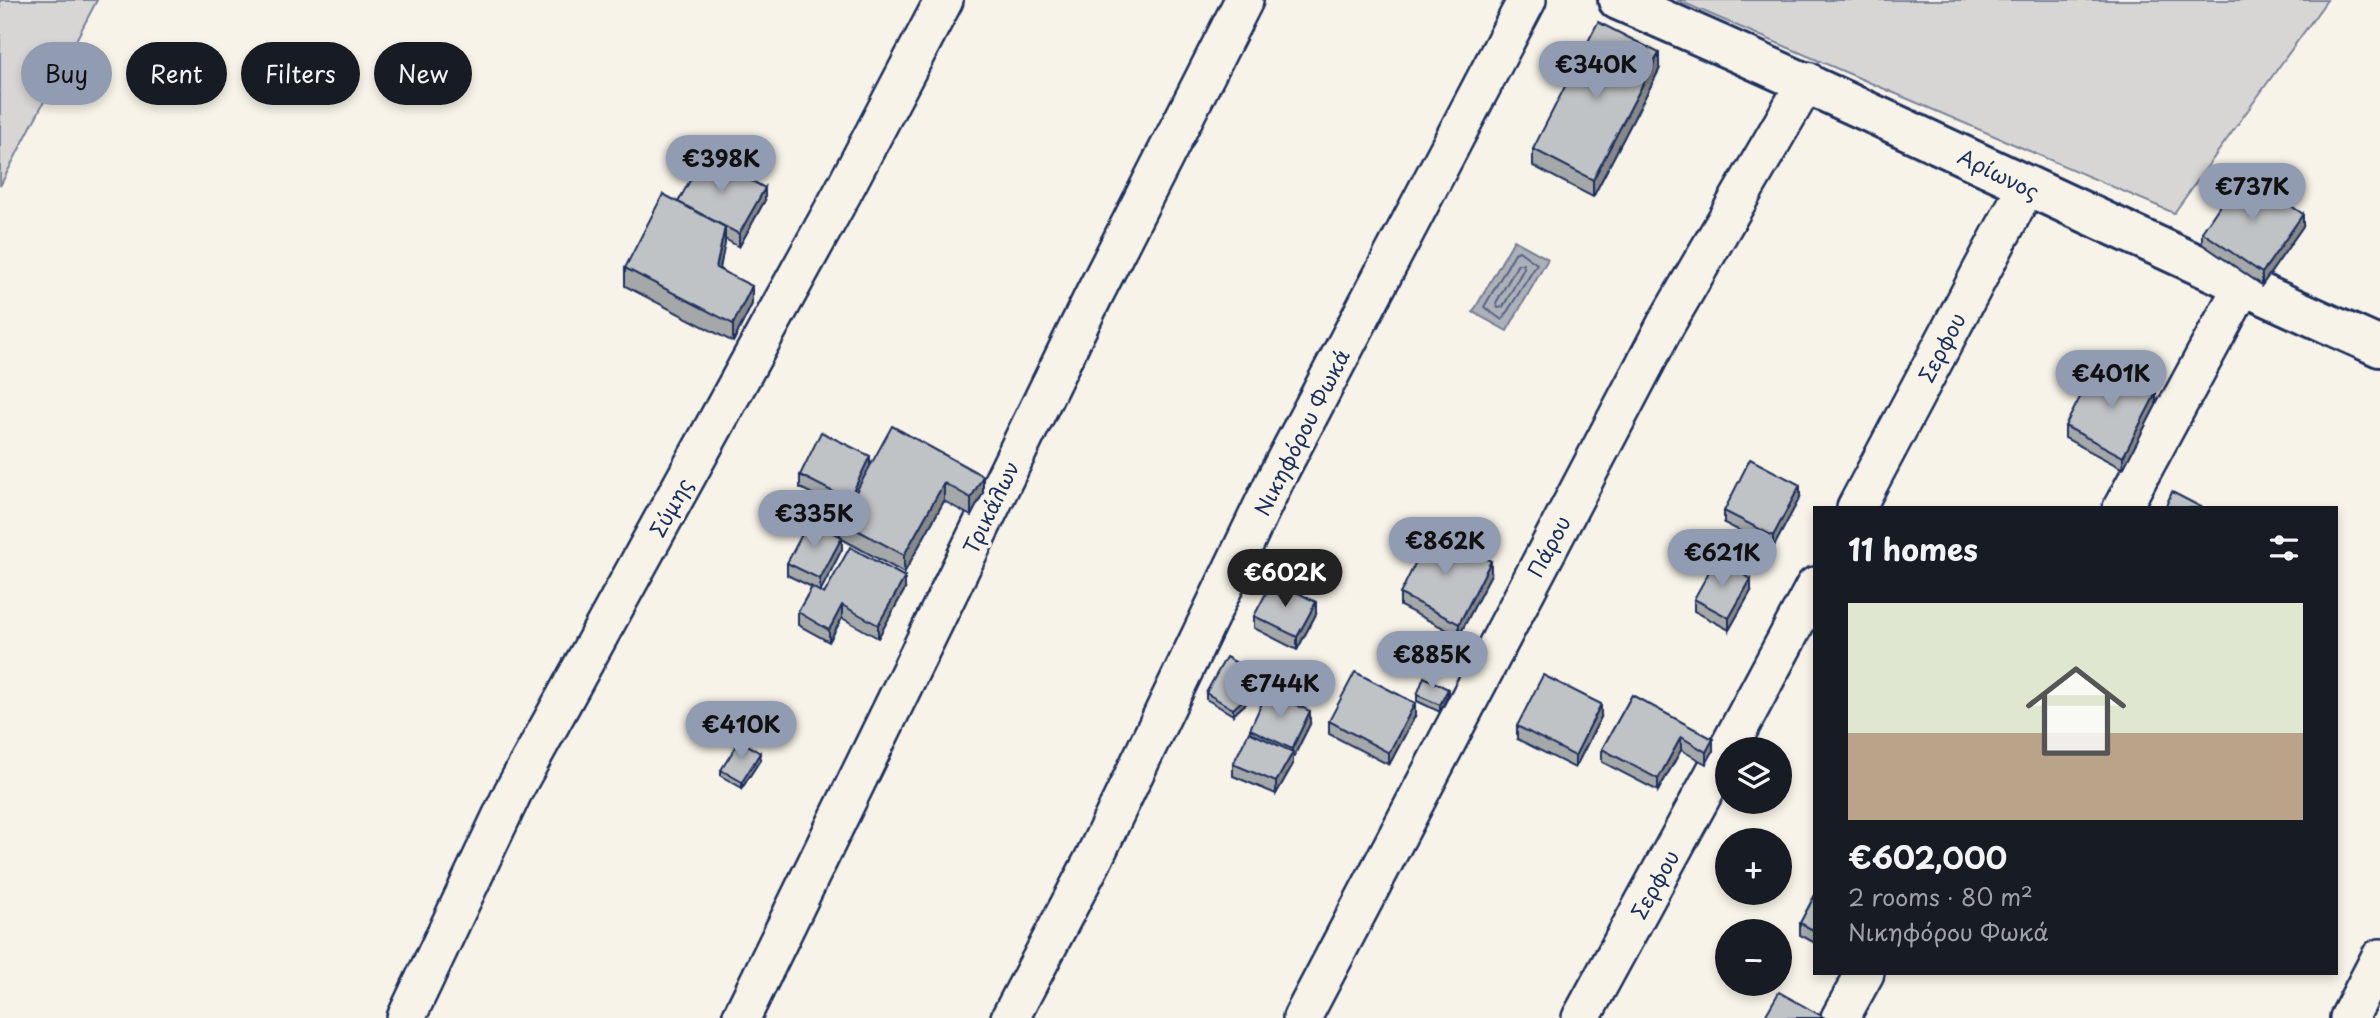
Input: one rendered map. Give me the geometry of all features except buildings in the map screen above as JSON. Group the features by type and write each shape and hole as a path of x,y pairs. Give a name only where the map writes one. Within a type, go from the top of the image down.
{"street":[{"name":"Σύμης","path":"406,1018 513,792 843,192 944,0"},
{"name":"Τρικάλων","path":"741,1018 1087,310 1244,0"},
{"name":"Νικηφόρου Φωκά","path":"1010,1018 1093,860 1275,480 1527,0"},
{"name":"Αρίωνος","path":"1618,0 1807,81 2026,187 2380,347"},
{"name":"Πάρου","path":"1302,1018 1666,324 1807,81"},
{"name":"Σερφου","path":"1857,506 2026,187"},
{"path":"2123,506 2242,286"},
{"name":"Σερφου","path":"1735,737 1813,590"},
{"name":"Σερφου","path":"1581,1018 1715,774"},
{"path":"2348,1018 2380,958"},
{"path":"1840,1018 1865,975"}],"shaded area":[{"path":"0,0 97,0 75,42 21,42 21,105 42,105 0,186"},
{"path":"1677,0 2327,0 2174,213"}],"water":[{"path":"1514,240 1548,259 1507,331 1473,312"}]}
